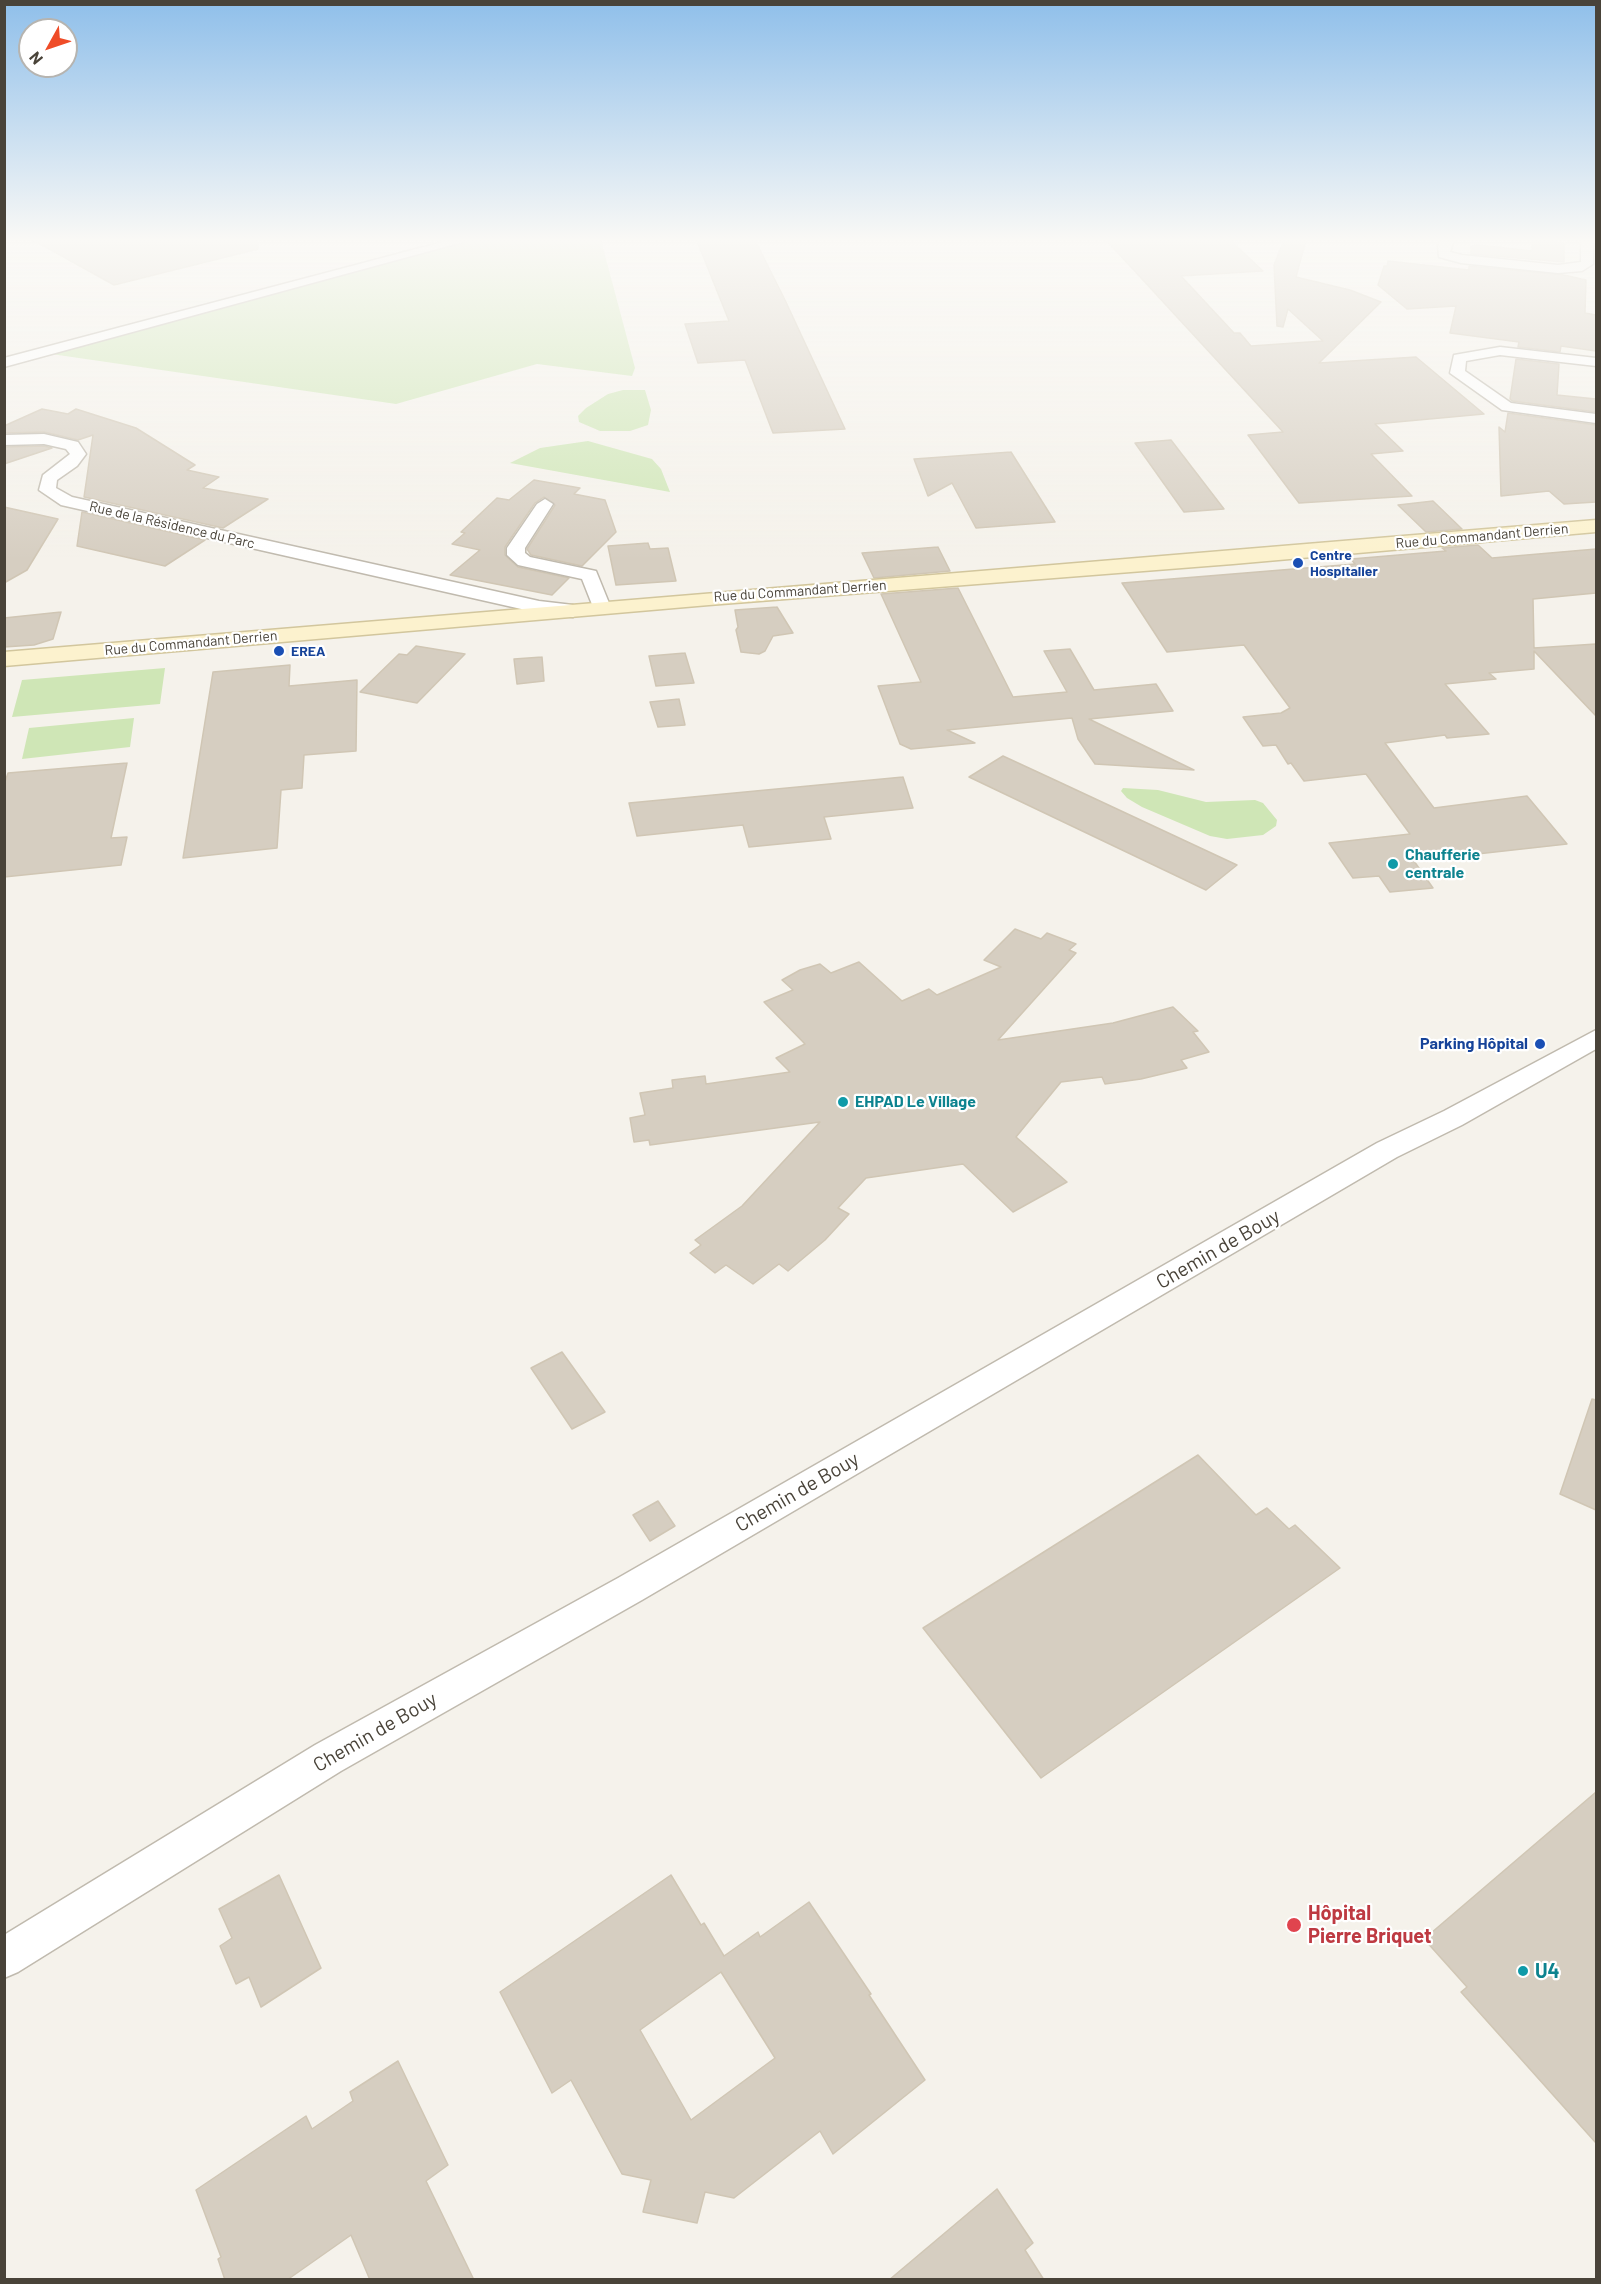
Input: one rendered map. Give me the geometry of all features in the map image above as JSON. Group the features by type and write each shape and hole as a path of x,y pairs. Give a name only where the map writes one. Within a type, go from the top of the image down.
{"main road":[{"name":"Rue du Commandant Derrien","path":"4,659 461,618 1596,526"}],"street":[{"path":"4,363 65,347"},
{"path":"1596,363 1500,351 1459,358 1457,373 1507,406 1596,419"},
{"name":"Rue de la Résidence du Parc","path":"4,440 44,439 72,445 78,454 70,463 49,478 46,490 67,501 539,607 573,610"},
{"path":"545,504 516,548 516,555 524,561 590,575 602,608"},
{"name":"Rue de la Résidence du Parc","path":"425,582 458,596 465,608 461,618"},
{"name":"Chemin de Bouy","path":"4,1958 328,1758 650,1577 1387,1150 1453,1118 1596,1038"}],"green space":[{"path":"79,347 629,347 635,368 632,376 537,364 396,404 51,354"},
{"path":"623,390 645,390 651,410 648,425 630,431 600,431 579,422 578,416 586,408 608,394"},
{"path":"588,441 652,459 661,469 670,492 510,463 540,448"},
{"path":"165,668 160,704 12,717 22,680"},
{"path":"134,718 130,747 22,759 29,728"},
{"path":"1123,788 1158,790 1206,802 1255,800 1263,803 1277,820 1276,826 1263,835 1227,839 1210,836 1142,807 1127,798 1121,791"}],"building":[{"path":"693,347 807,347 845,429 773,433 745,360 698,363"},
{"path":"1204,347 1336,347 1319,363 1416,357 1484,414 1375,424 1403,451 1371,454 1412,496 1299,503 1248,435 1283,432"},
{"path":"1518,347 1561,347 1560,352"},
{"path":"1565,347 1596,347 1596,351"},
{"path":"1516,359 1559,364 1557,395 1596,399 1596,412 1512,401 1510,399"},
{"path":"42,409 68,414 76,409 136,428 195,465 187,470 219,477 203,488 268,499 223,528 84,497 93,435 78,440 44,432 4,433 4,426"},
{"path":"1508,413 1596,425 1596,502 1564,504 1549,491 1501,496 1499,427 1505,432"},
{"path":"1171,440 1224,509 1184,512 1135,443"},
{"path":"44,446 52,448 4,464 4,447"},
{"path":"1011,452 1055,522 976,528 952,483 928,496 914,459"},
{"path":"534,480 580,488 574,494 605,500 616,532 582,566 531,555 527,549 555,505 544,497 535,503 505,547 505,555 518,567 569,578 552,595 450,575 480,550 452,544 465,533 461,532 497,498 509,500"},
{"path":"1433,501 1462,529 1426,532 1398,505"},
{"path":"4,507 58,519 27,570 4,583"},
{"path":"82,512 205,540 165,566 77,546"},
{"path":"648,543 650,549 668,548 676,581 616,585 608,546"},
{"path":"1478,545 1492,558 1596,549 1596,593 1533,599 1534,648 1596,644 1596,716 1534,651 1534,669 1489,673 1496,679 1445,684 1489,734 1447,738 1445,735 1385,743 1434,808 1527,796 1567,844 1414,861 1433,888 1390,892 1379,876 1353,878 1329,843 1410,834 1366,774 1304,781 1291,763 1288,764 1276,745 1263,746 1243,717 1281,713 1290,708 1244,645 1167,652 1122,583 1355,564 1351,559 1446,551 1442,548"},
{"path":"938,547 950,571 874,578 862,553"},
{"path":"958,588 1013,697 1067,692 1044,651 1070,649 1094,690 1156,684 1173,711 1089,719 1194,770 1095,764 1078,739 1072,718 947,730 975,743 911,749 900,744 878,686 921,682 881,594"},
{"path":"777,607 793,633 773,636 765,651 759,654 741,652 736,630 738,627 735,610"},
{"path":"61,612 53,639 34,645 4,647 4,618"},
{"path":"416,646 465,654 417,703 360,692 399,654 407,655"},
{"path":"685,653 694,683 656,686 649,656"},
{"path":"542,657 544,681 517,684 514,659"},
{"path":"290,665 289,686 357,680 356,751 304,755 302,788 281,790 277,848 183,858 213,672"},
{"path":"679,699 685,725 658,727 650,702"},
{"path":"1003,756 1237,865 1206,890 969,777"},
{"path":"127,763 111,838 127,837 121,865 4,877 4,785 8,773"},
{"path":"903,777 913,808 824,817 831,839 749,847 743,825 637,836 629,803"},
{"name":"EHPAD Le Village","path":"1015,929 1041,939 1047,933 1076,944 1069,950 1076,953 998,1040 1113,1023 1173,1007 1198,1031 1193,1032 1209,1052 1181,1060 1187,1068 1141,1079 1105,1084 1102,1077 1061,1082 1016,1137 1067,1182 1013,1212 963,1164 866,1178 838,1208 849,1214 825,1240 788,1271 779,1264 753,1284 726,1265 715,1273 690,1253 701,1245 695,1240 742,1206 820,1122 650,1145 649,1140 634,1142 630,1118 645,1115 640,1093 673,1088 672,1080 705,1076 706,1084 790,1072 776,1058 805,1044 764,1002 793,990 782,980 800,970 820,964 831,973 859,962 902,1001 929,989 937,995 1001,967 984,960"},
{"path":"562,1352 605,1412 572,1429 531,1368"},
{"path":"1592,1399 1596,1400 1596,1510 1560,1494"},
{"path":"1198,1455 1256,1515 1267,1508 1289,1529 1295,1525 1340,1568 1041,1778 923,1628"},
{"path":"658,1501 675,1526 650,1541 633,1515"},
{"name":"U4","path":"1596,1792 1596,2143 1461,1992 1467,1987 1424,1939"},
{"path":"279,1875 321,1968 261,2007 249,1977 236,1984 220,1946 232,1938 219,1909"},
{"path":"671,1875 701,1925 704,1923 724,1956 758,1932 760,1937 809,1902 925,2080 833,2154 820,2131 734,2198 705,2192 697,2223 643,2212 651,2180 622,2174 571,2080 552,2093 500,1992","holes":["721,1972 775,2058 691,2120 640,2030"]},
{"path":"398,2061 448,2165 426,2181 474,2280 370,2280 351,2235 287,2280 225,2280 218,2259 221,2257 196,2190 306,2116 312,2129 353,2101 350,2092"},
{"path":"997,2189 1033,2243 1025,2250 1044,2280 889,2280"}],"place":[{"name":"Centre Hospitalier","path":"1298,563"},
{"name":"EREA","path":"279,651"},
{"name":"Chaufferie centrale","path":"1393,864"},
{"name":"Parking Hôpital","path":"1540,1044"},
{"name":"EHPAD Le Village","path":"843,1102"},
{"name":"Hôpital Pierre Briquet","path":"1294,1925"},
{"name":"U4","path":"1523,1971"}]}
